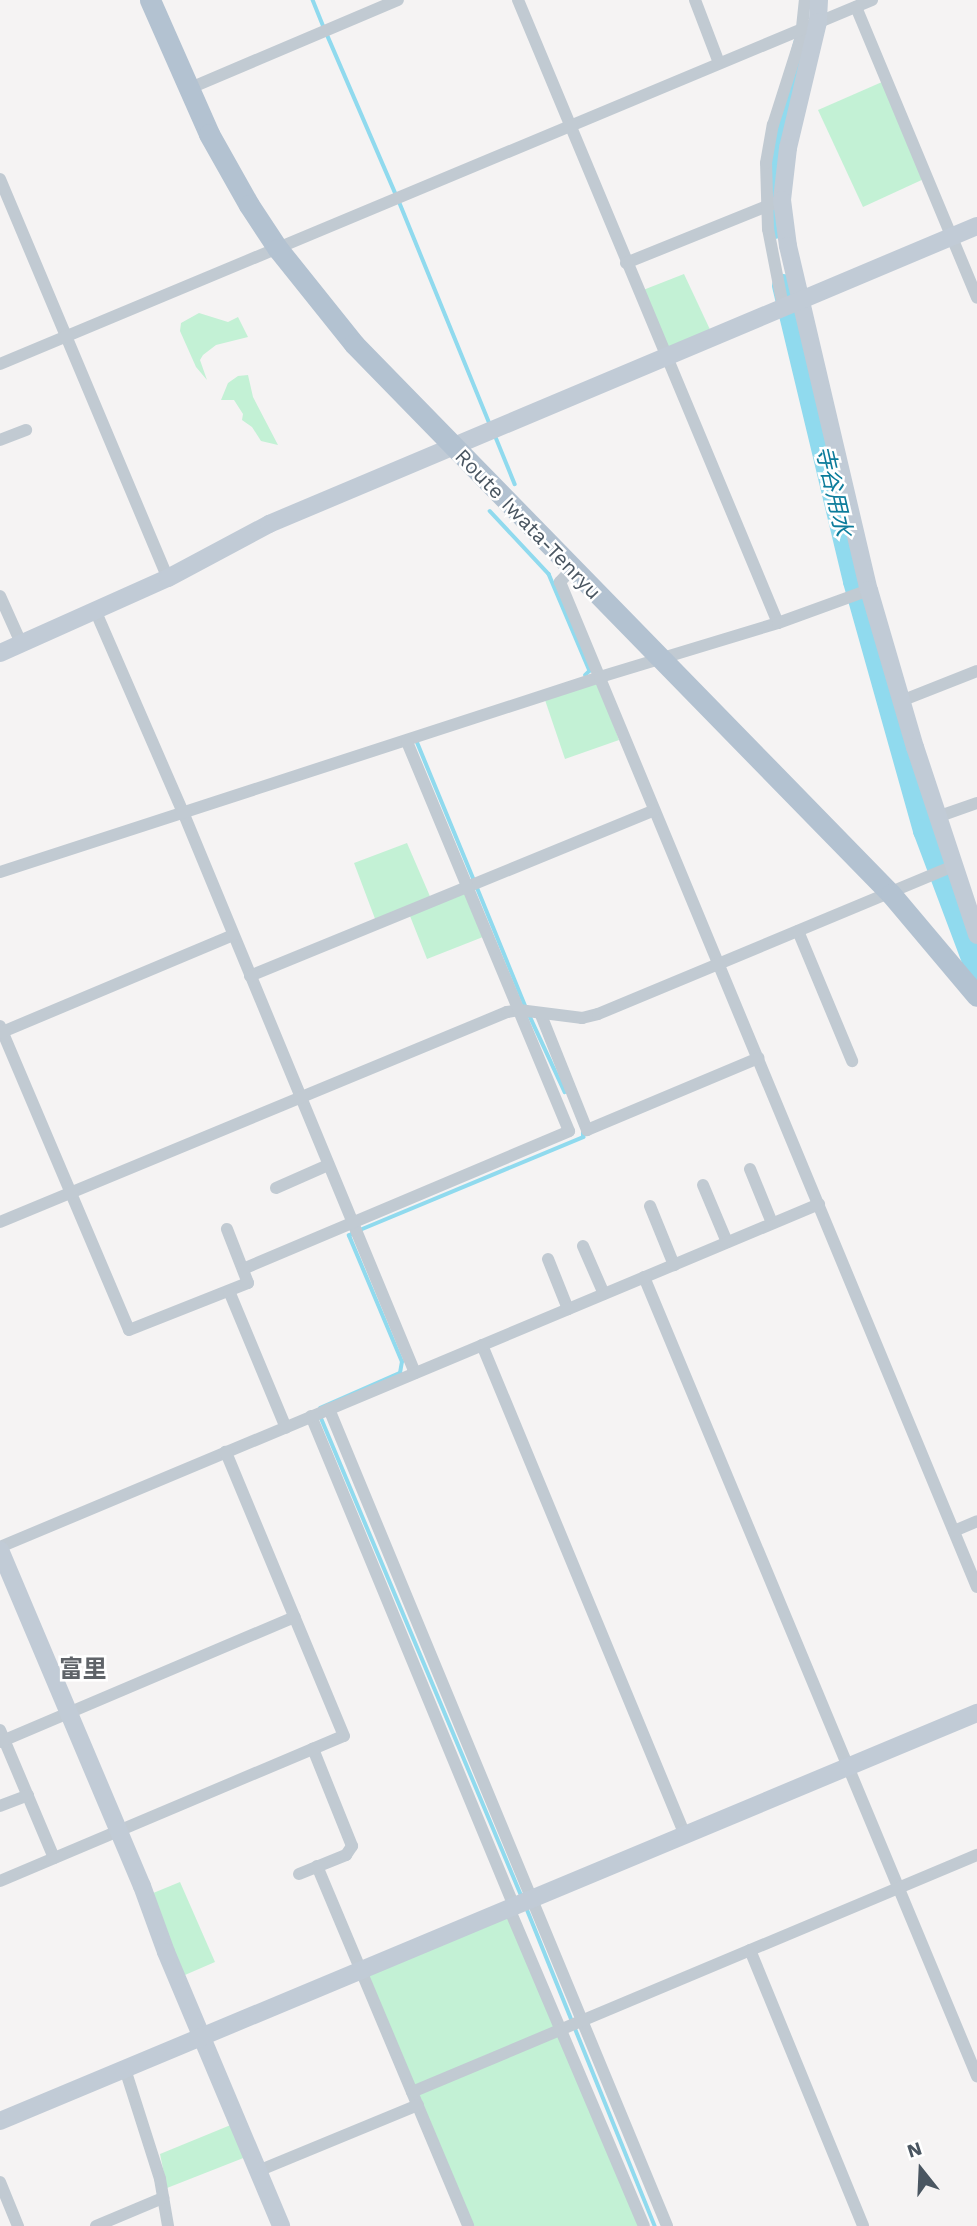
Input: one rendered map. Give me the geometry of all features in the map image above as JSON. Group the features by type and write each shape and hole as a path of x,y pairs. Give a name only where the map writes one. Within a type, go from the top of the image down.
{"main road":[{"name":"Route Iwata-Tenryu","path":"150,0 187,89 243,195 278,249 354,344 891,894 977,996"}],"street":[{"path":"187,89 398,0"},
{"path":"518,0 664,356 778,623"},
{"path":"695,0 719,63"},
{"path":"805,0 810,25"},
{"path":"783,306 772,261 774,204 788,148 810,25 819,0"},
{"path":"0,364 872,0"},
{"path":"856,7 977,298"},
{"path":"0,179 168,578"},
{"path":"626,263 774,204"},
{"path":"774,204 788,246 869,590 937,817 977,934"},
{"path":"0,653 168,578 269,524 977,226"},
{"path":"0,440 26,430"},
{"path":"572,569 560,582 977,1587"},
{"path":"0,872 407,742 600,677 778,623 869,590"},
{"path":"0,596 21,643"},
{"path":"95,610 183,812 415,1373"},
{"path":"901,701 977,671"},
{"path":"243,1269 569,1131 407,742"},
{"path":"937,817 977,803"},
{"path":"250,976 654,810"},
{"path":"0,1222 299,1096 519,1010 541,1015 582,1018 598,1014 953,866"},
{"path":"798,931 852,1061"},
{"path":"228,1229 248,1283 129,1331 1,1030 233,935"},
{"path":"541,1015 587,1130 758,1058"},
{"path":"276,1188 328,1165"},
{"path":"750,1169 772,1223"},
{"path":"703,1185 727,1242"},
{"path":"281,2226 0,1548 819,1204"},
{"path":"650,1206 674,1265"},
{"path":"583,1246 604,1294"},
{"path":"548,1259 568,1309"},
{"path":"644,1277 977,2076"},
{"path":"229,1291 286,1428"},
{"path":"482,1345 685,1835"},
{"path":"329,1409 531,1899 572,2025 644,2226"},
{"path":"312,1416 512,1907 572,2025 667,2226"},
{"path":"0,1881 344,1736 226,1452"},
{"path":"954,1531 977,1521"},
{"path":"54,1857 1,1738 68,1714 295,1617"},
{"path":"0,2121 977,1713"},
{"path":"299,1874 346,1855 352,1846 313,1749"},
{"path":"0,1807 28,1795"},
{"path":"412,2092 977,1855"},
{"path":"317,1866 468,2226"},
{"path":"750,1950 863,2226"},
{"path":"125,2069 163,2199 168,2226"},
{"path":"258,2171 418,2105"},
{"path":"0,2182 18,2226"},
{"path":"96,2226 163,2199"}],"green space":[{"path":"882,82 926,178 863,207 818,110"},
{"path":"684,274 713,336 664,356 638,292"},
{"path":"199,313 228,322 238,317 248,337 216,345 203,355 200,360 207,380 196,367 180,331 181,323"},
{"path":"248,375 253,397 278,445 261,441 252,427 242,420 243,414 234,400 221,400 228,383 238,376"},
{"path":"598,683 619,740 565,759 545,700"},
{"path":"407,843 432,901 468,887 488,935 427,959 408,911 377,924 354,863"},
{"path":"180,1882 215,1962 178,1978 146,1896"},
{"path":"509,1908 644,2226 468,2226 361,1970"},
{"path":"238,2122 251,2155 167,2188 160,2154"}],"waterway":[{"path":"313,0 324,27"},
{"path":"327,34 396,194"},
{"name":"寺谷用水","path":"774,227 776,153 804,44"},
{"path":"399,201 490,424"},
{"name":"寺谷用水","path":"783,285 854,581 924,830 977,971"},
{"path":"495,435 515,484"},
{"path":"490,511 549,574 590,671 586,675"},
{"path":"416,739 474,880"},
{"path":"477,887 526,1007"},
{"path":"529,1014 565,1092"},
{"path":"360,1230 583,1137 583,1131"},
{"path":"320,1408 400,1373 402,1362 349,1236 353,1233"},
{"path":"320,1415 523,1899"},
{"path":"527,1909 655,2226"}],"district":[{"name":"富里","path":"83,1670"}]}
